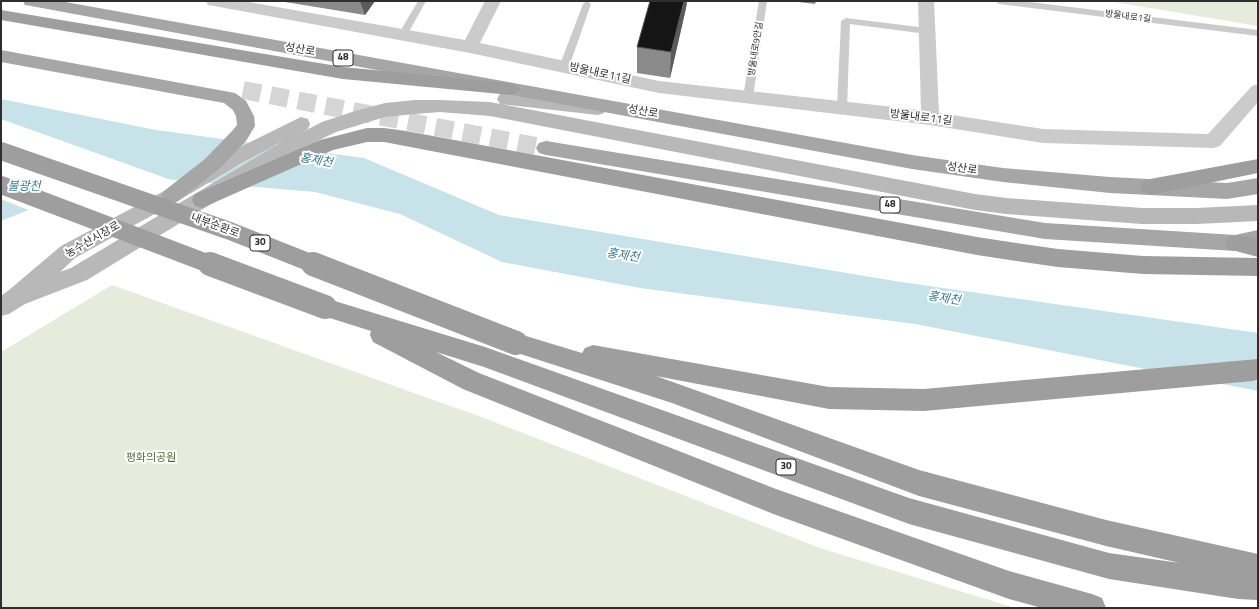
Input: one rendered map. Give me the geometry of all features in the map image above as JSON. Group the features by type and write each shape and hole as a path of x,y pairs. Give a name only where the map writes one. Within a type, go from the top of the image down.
{"highway":[{"path":"1,15 343,73 511,89"},
{"path":"202,200 327,146 352,138 372,135 406,138 977,246 1023,253 1058,258 1143,265 1258,267"},
{"name":"내부순환로","path":"1,151 230,231 516,343"},
{"path":"1150,187 1258,166"},
{"name":"30","path":"1,186 325,307 485,357 908,511 1108,566 1238,586 1258,586"},
{"path":"1236,243 1258,248"},
{"path":"325,307 471,381 776,502 1009,586 1092,608"},
{"path":"516,343 672,392 919,483 1106,533 1258,567"},
{"name":"30","path":"516,343 675,369 829,398 924,400 1258,369"}],"main road":[{"name":"성산로","path":"31,1 912,162 1003,175 1110,185 1227,191 1258,186"},
{"path":"1,43 242,98"},
{"path":"1,56 229,98 242,98"},
{"path":"9,302 79,274 294,144 321,123 380,98 407,94 458,94 654,114"},
{"path":"171,196 212,164 239,136 246,126 242,98"},
{"path":"321,123 355,118 385,110 440,106 490,109 975,202 1006,206 1142,216 1197,216 1258,212"},
{"name":"농수산시장로","path":"9,302 68,252 171,196 233,159 321,123"},
{"name":"48","path":"546,148 1045,231 1236,243 1258,238"}],"street":[{"name":"방울내로11길","path":"214,1 470,47 659,87 930,118 1043,136 1213,141 1258,90"},
{"path":"470,47 493,1"},
{"path":"926,1 930,118"}],"lane":[{"path":"403,35 422,1"},
{"name":"방울내로9안길","path":"748,97 763,1"},
{"name":"방울내로1길","path":"999,1 1258,33"},
{"name":"방울내로11길","path":"564,67 588,4"},
{"path":"842,108 846,21 927,31"}],"green space":[{"path":"1108,1 1258,1 1258,26"},
{"name":"평화의공원","path":"112,285 484,418 820,548 1015,608 1,608 1,352"}],"water":[{"path":"1,99 156,130 364,158 499,215 901,282 1258,333 1258,391 915,324 640,288 502,262 400,214 315,192 116,175 1,221"}],"pier":[{"path":"1,119 174,181 117,177 31,211 1,199"}],"building":[{"path":"650,1 684,1 671,52 637,47"}],"tunnel":[{"path":"243,90 546,148"}],"water label":[{"name":"홍제천","path":"316,161"},
{"name":"불광천","path":"24,187"},
{"name":"홍제천","path":"623,256"},
{"name":"홍제천","path":"944,299"}]}
